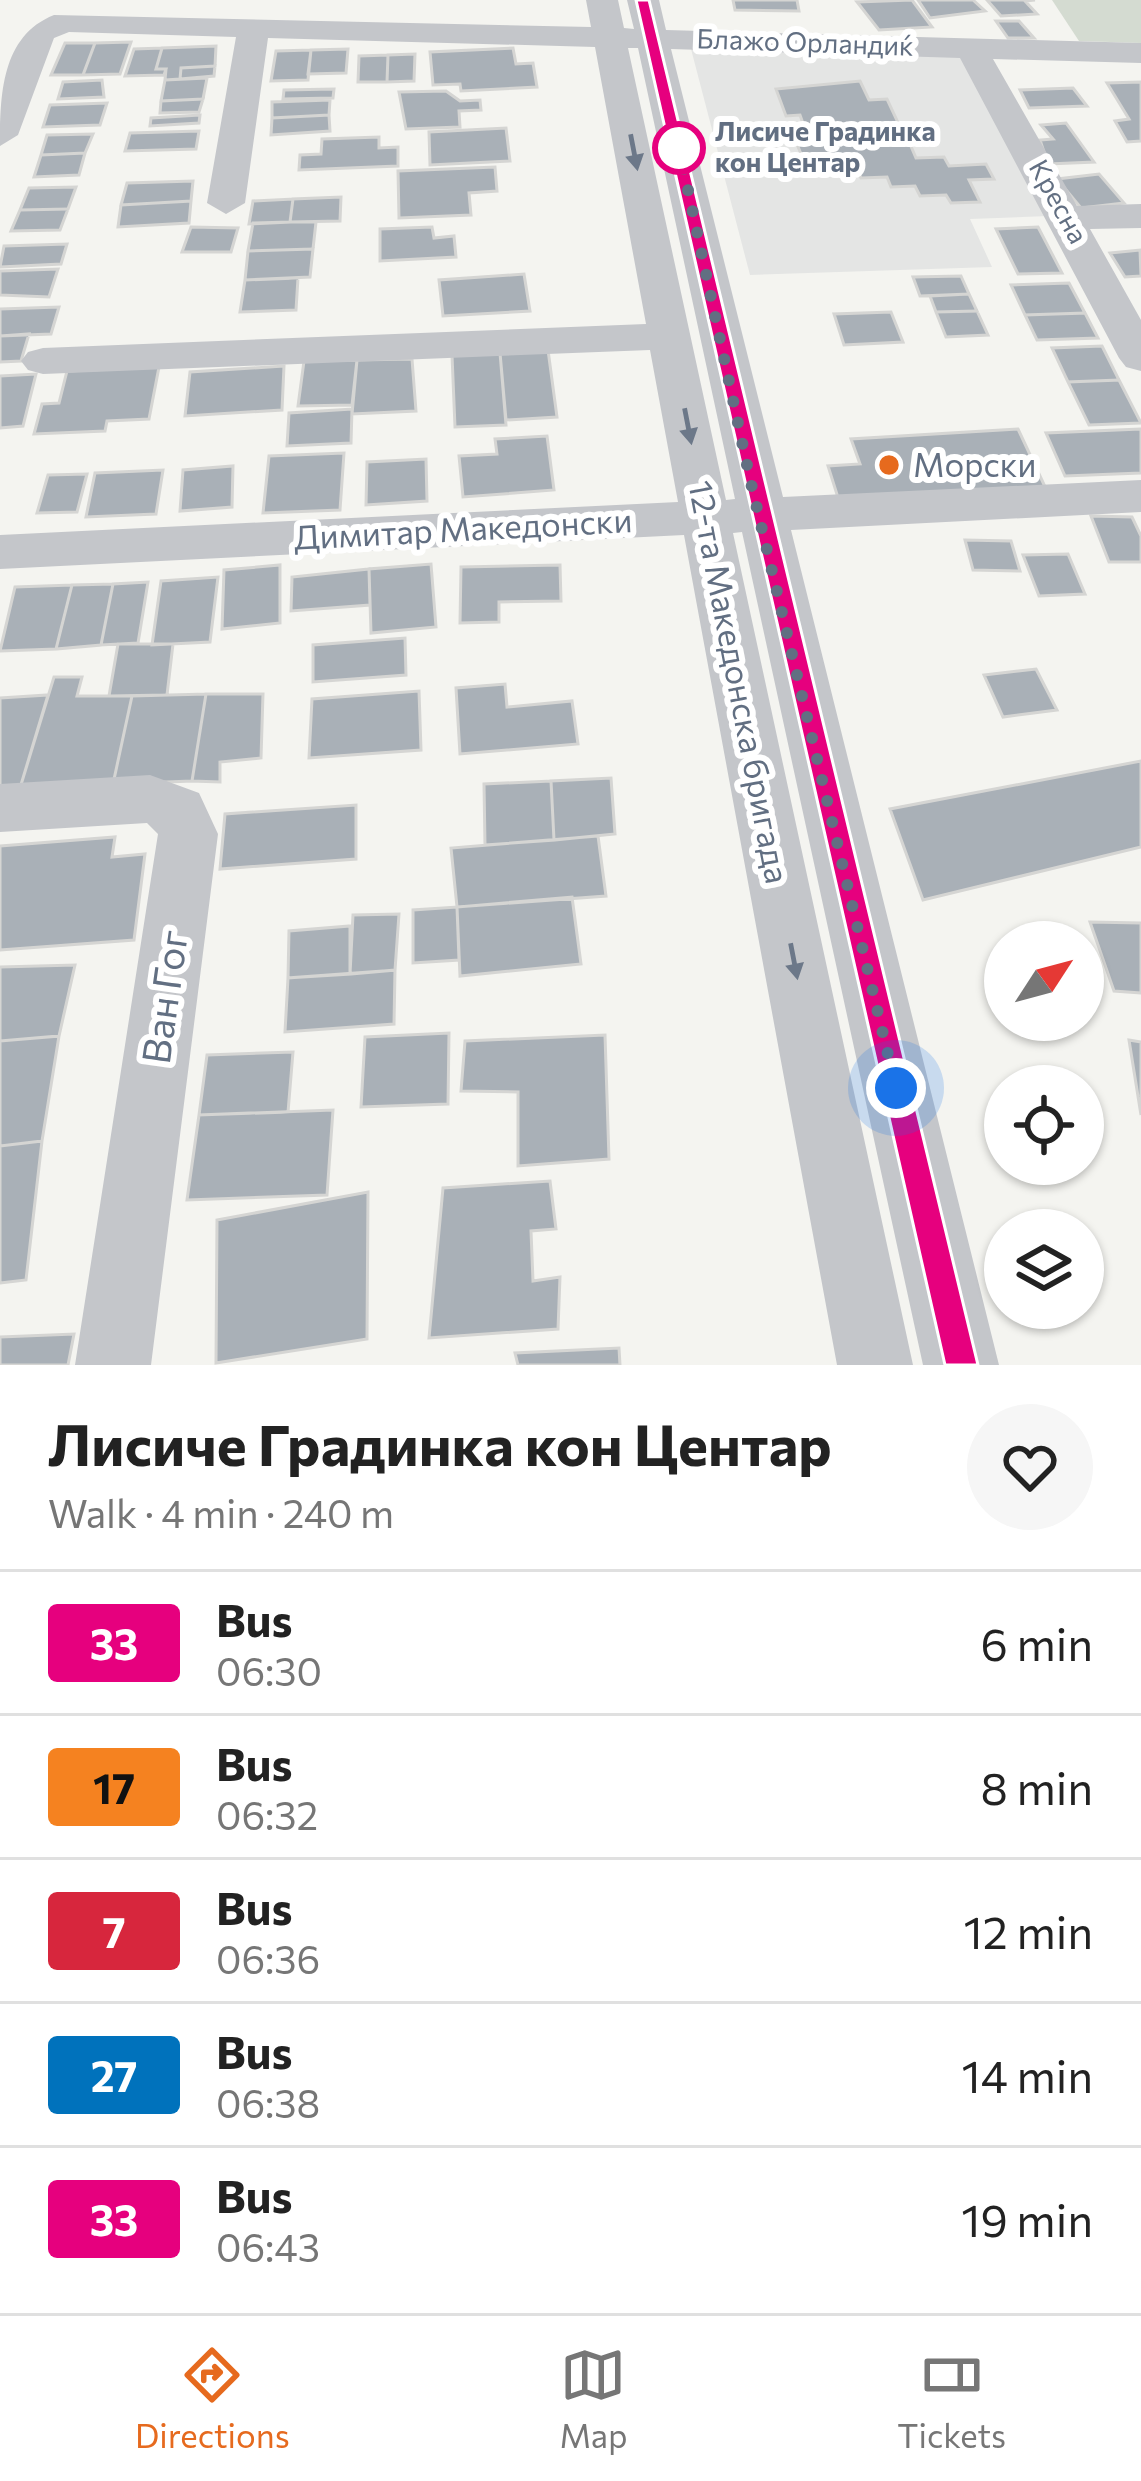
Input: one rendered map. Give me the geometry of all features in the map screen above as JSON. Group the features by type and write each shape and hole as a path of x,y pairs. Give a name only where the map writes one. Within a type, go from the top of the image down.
{"street":[{"name":"Блажо Орландиќ","path":"0,135 40,32 49,25 559,36 623,17 971,48 1141,53"},
{"name":"12-та Македонска бригада","path":"623,17 670,336 733,515 874,1365"},
{"name":"12-та Македонска бригада","path":"623,17 733,515 961,1365"},
{"path":"226,203 253,30"},
{"name":"Кресна","path":"971,48 1069,218 1141,358"},
{"path":"1069,218 1141,216"},
{"path":"43,362 670,336"},
{"name":"Димитар Македонски","path":"0,552 1141,496"},
{"name":"Ван Гог","path":"0,808 150,799 178,810 188,835 113,1365"}],"shaded area":[{"path":"1052,0 1141,0 1141,43 1079,41"},
{"path":"691,49 961,57 1048,216 970,219 992,267 750,275"}],"building":[{"path":"733,0 797,0 799,11 735,10"},
{"path":"912,0 932,27 879,30 857,2"},
{"path":"918,0 973,0 985,11 930,18"},
{"path":"987,0 1035,0 1025,1 1037,14 1001,16"},
{"path":"996,21 1019,21 1034,38 1008,38"},
{"path":"131,42 120,74 83,75 95,43"},
{"path":"65,43 95,43 83,75 51,75"},
{"path":"216,46 215,66 181,68 180,79 165,80 166,69 156,69 162,48"},
{"path":"162,48 156,69 166,69 164,75 125,76 134,49"},
{"path":"513,48 516,64 533,63 537,87 461,91 460,84 433,85 430,52"},
{"path":"348,49 346,73 308,74 311,50"},
{"path":"311,50 308,80 271,81 276,51"},
{"path":"415,54 414,81 387,82 388,55"},
{"path":"388,55 387,82 358,82 359,56"},
{"path":"215,66 214,76 180,79 181,68"},
{"path":"207,78 203,99 161,101 165,80"},
{"path":"102,80 104,97 58,99 63,82"},
{"path":"860,81 869,100 887,99 901,129 881,130 885,138 907,137 916,158 944,157 949,166 986,164 994,179 969,180 980,202 951,203 946,195 920,196 915,186 891,187 887,177 861,178 856,167 835,168 831,158 803,159 797,144 810,143 800,115 786,116 776,89"},
{"path":"1141,82 1141,141 1127,142 1115,121 1129,119 1107,83"},
{"path":"1073,88 1087,106 1029,108 1020,90"},
{"path":"334,89 333,98 283,99 284,90"},
{"path":"446,91 460,101 480,100 481,110 459,111 460,127 406,129 399,92"},
{"path":"203,99 199,112 160,113 161,101"},
{"path":"330,100 329,115 272,118 272,102"},
{"path":"107,103 100,125 43,127 50,105"},
{"path":"200,115 199,123 150,126 151,118"},
{"path":"329,115 330,131 271,135 272,118"},
{"path":"1066,123 1094,162 1048,164 1040,140 1053,139 1041,125"},
{"path":"506,128 510,161 430,165 429,132"},
{"path":"199,131 196,149 125,151 130,133"},
{"path":"93,134 85,153 41,155 47,135"},
{"path":"379,137 379,148 398,147 398,166 299,170 300,155 321,154 322,139"},
{"path":"85,153 79,175 34,177 41,155"},
{"path":"495,167 497,191 469,193 471,215 399,218 398,171"},
{"path":"1099,174 1124,203 1081,208 1057,179"},
{"path":"193,181 191,201 121,205 127,183"},
{"path":"76,187 68,209 20,210 29,188"},
{"path":"341,197 340,221 290,222 293,199"},
{"path":"293,199 290,222 249,224 253,201"},
{"path":"191,201 189,223 118,227 121,205"},
{"path":"68,209 60,230 11,231 20,210"},
{"path":"316,222 313,249 248,251 253,223"},
{"path":"191,227 238,228 231,252 182,252"},
{"path":"432,227 434,238 454,236 456,257 380,261 380,229"},
{"path":"1038,227 1062,273 1018,274 996,229"},
{"path":"67,244 61,264 0,267 4,246"},
{"path":"313,249 310,277 245,280 248,251"},
{"path":"1140,250 1141,276 1125,277 1110,253"},
{"path":"58,269 49,297 0,295 0,271"},
{"path":"524,274 530,311 443,316 439,280"},
{"path":"961,276 969,294 920,296 913,277"},
{"path":"298,278 296,310 240,312 245,280"},
{"path":"1069,283 1085,313 1025,315 1011,285"},
{"path":"969,294 977,311 936,312 930,296"},
{"path":"59,307 51,334 0,336 0,309"},
{"path":"977,311 988,335 946,337 936,312"},
{"path":"891,312 903,342 844,345 834,314"},
{"path":"1085,313 1098,338 1037,340 1025,315"},
{"path":"29,334 21,361 0,362 0,336"},
{"path":"1102,346 1119,380 1068,382 1052,348"},
{"path":"548,350 557,417 506,420 500,353"},
{"path":"500,353 506,425 455,427 452,355"},
{"path":"412,359 416,411 352,414 357,360"},
{"path":"357,360 352,405 298,406 304,361"},
{"path":"284,366 282,410 185,416 190,372"},
{"path":"159,367 149,419 107,421 105,431 34,434 42,404 59,403 67,371"},
{"path":"36,374 23,426 0,428 0,376"},
{"path":"1119,380 1141,423 1089,425 1068,382"},
{"path":"352,409 351,443 287,446 289,413"},
{"path":"1018,429 1047,491 840,504 828,466 860,464 851,439"},
{"path":"1141,429 1141,473 1065,476 1046,433"},
{"path":"547,436 554,490 463,497 459,456 497,454 495,439"},
{"path":"344,453 340,510 263,513 269,456"},
{"path":"426,459 427,501 366,505 367,462"},
{"path":"233,466 232,507 180,511 183,470"},
{"path":"163,470 156,514 86,517 95,473"},
{"path":"87,474 77,512 37,513 48,475"},
{"path":"1091,516 1132,517 1141,536 1141,562 1109,562"},
{"path":"965,540 1011,541 1020,571 973,570"},
{"path":"1068,554 1085,594 1039,596 1023,555"},
{"path":"431,564 436,627 371,633 369,569"},
{"path":"280,565 280,623 222,629 224,570"},
{"path":"560,565 561,601 499,602 499,622 460,623 461,567"},
{"path":"369,569 370,605 291,611 292,577"},
{"path":"218,577 210,642 152,645 161,581"},
{"path":"148,582 138,643 101,645 113,584"},
{"path":"113,584 101,645 56,649 72,585"},
{"path":"72,585 56,649 0,651 15,587"},
{"path":"405,638 406,675 313,682 313,645"},
{"path":"118,644 173,644 167,695 109,696"},
{"path":"1036,669 1057,710 1003,717 984,675"},
{"path":"54,677 82,677 77,696 132,696 113,784 20,788"},
{"path":"505,684 507,707 572,701 578,744 460,754 456,688"},
{"path":"419,691 421,750 309,758 312,699"},
{"path":"206,694 263,694 261,758 220,762 220,782 192,781"},
{"path":"206,694 192,781 113,784 132,696"},
{"path":"48,695 20,788 0,789 0,698"},
{"path":"1141,761 1141,847 923,900 890,809"},
{"path":"611,778 615,834 554,840 551,781"},
{"path":"551,781 554,840 485,845 484,784"},
{"path":"356,805 356,859 220,869 225,814"},
{"path":"598,836 606,896 457,907 451,848"},
{"path":"115,837 112,857 145,854 134,940 0,950 0,846"},
{"path":"572,897 581,964 460,976 457,907"},
{"path":"457,907 459,960 413,963 413,910"},
{"path":"399,914 395,970 350,974 353,915"},
{"path":"1104,922 1141,923 1141,993 1114,991 1104,962"},
{"path":"350,926 350,974 288,978 289,931"},
{"path":"75,965 59,1036 0,1041 0,967"},
{"path":"395,970 394,1024 285,1032 288,978"},
{"path":"449,1033 448,1104 361,1107 365,1037"},
{"path":"605,1035 609,1159 518,1166 518,1092 461,1091 465,1041"},
{"path":"59,1036 42,1141 0,1146 0,1041"},
{"path":"1129,1040 1141,1042 1141,1115"},
{"path":"293,1052 288,1112 199,1115 207,1055"},
{"path":"333,1110 327,1195 187,1200 199,1115"},
{"path":"42,1141 26,1280 0,1283 0,1146"},
{"path":"550,1181 556,1229 531,1231 533,1281 560,1277 558,1329 429,1338 443,1188"},
{"path":"368,1192 367,1339 216,1363 217,1220"},
{"path":"74,1334 68,1365 0,1365 0,1337"},
{"path":"619,1348 620,1365 518,1365 515,1353"}],"bus line":[{"name":"33","path":"643,0 750,479 961,1365"}],"place":[{"name":"Лисиче Градинка кон Центар","path":"679,148"},
{"name":"Морски","path":"889,465"}],"route":[{"path":"679,148 750,479 896,1088"}]}
